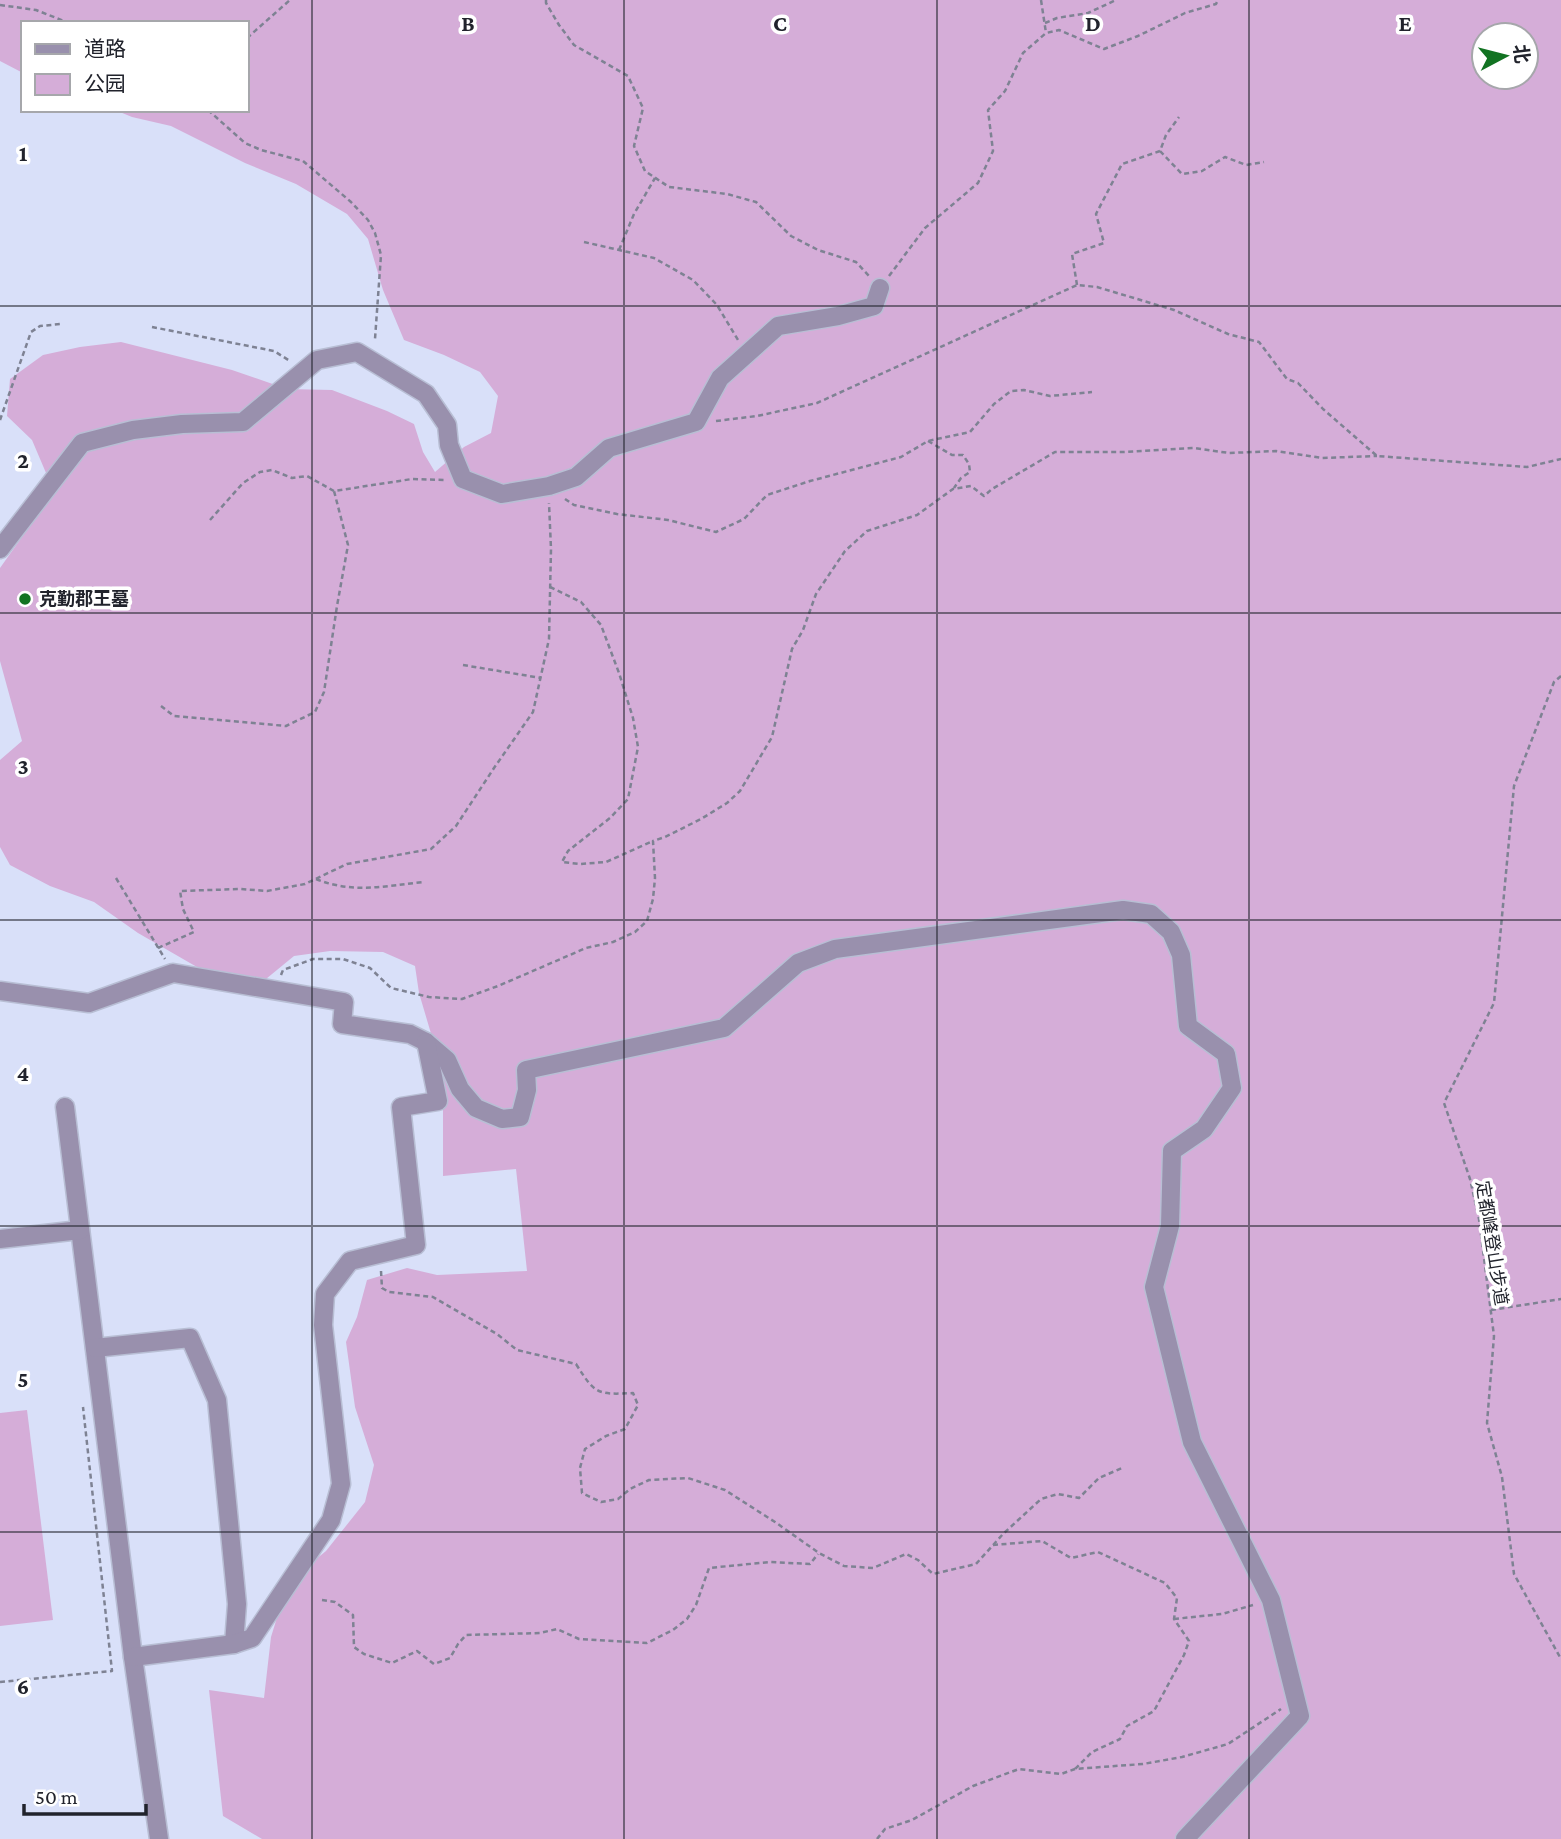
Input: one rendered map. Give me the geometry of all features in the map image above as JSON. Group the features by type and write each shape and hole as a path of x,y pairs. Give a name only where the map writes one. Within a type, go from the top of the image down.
{"street":[{"path":"0,549 82,443 132,430 182,424 243,422 317,360 357,352 426,394 447,425 449,445 463,479 502,494 549,486 576,477 609,448 696,422 720,378 778,326 838,316 874,306 880,288"},
{"path":"0,991 89,1003 173,973 344,1002 342,1024 410,1034 426,1042 447,1060 460,1089 476,1108 502,1119 520,1117 527,1090 526,1070 724,1028 798,963 835,949 1123,910 1151,914 1171,932 1181,956 1188,1026 1226,1054 1231,1088 1204,1129 1172,1151 1170,1226 1154,1287 1192,1442 1271,1600 1300,1716 1185,1839"},
{"path":"133,1657 234,1644 252,1638 331,1520 341,1484 323,1325 325,1293 350,1261 416,1245 401,1107 438,1101 426,1042"},
{"path":"65,1107 133,1657 159,1839"},
{"path":"0,1239 80,1230"},
{"path":"95,1348 190,1338 217,1400 237,1604 234,1644"}],"path":[{"path":"248,37 290,0"},
{"path":"546,0 574,46 628,76 643,108 634,146 645,171 669,187 727,194 756,202 791,236 818,250 856,262 880,288 925,228 978,183 993,151 988,110 1005,91 1023,53 1046,33 1059,30 1104,48 1138,36 1185,13 1216,4 1217,0"},
{"path":"1041,0 1046,33"},
{"path":"1045,23 1088,13 1116,0"},
{"path":"0,5 36,10 64,21"},
{"path":"210,112 245,143 303,161 368,220 381,255 375,339"},
{"path":"1160,151 1166,135 1179,117"},
{"path":"1160,151 1182,174 1202,171 1225,157 1246,165 1264,162"},
{"path":"1077,285 1072,254 1104,243 1096,214 1122,164 1160,151"},
{"path":"620,250 634,214 655,178"},
{"path":"584,242 654,258 693,280 717,305 747,354"},
{"path":"696,422 727,421 817,403 1077,285 1174,310 1228,334 1259,342 1287,379 1298,383 1323,409 1377,456"},
{"path":"0,420 31,332 40,326 61,324"},
{"path":"152,327 274,351 305,370"},
{"path":"549,486 573,505 668,520 716,532 744,519 767,495 901,457 928,441 970,432 994,404 1011,391 1024,390 1050,396 1092,392"},
{"path":"550,587 581,602 601,625 629,707 638,747 628,799 610,818 568,851 562,862 606,862 665,838 701,819 727,803 740,791 772,737 792,649 803,630 816,594 845,551 867,531 918,514 953,489 961,478 970,472 969,464 963,455 952,455 928,441"},
{"path":"953,489 971,486 984,496 1055,452 1194,448 1229,453 1276,451 1322,458 1377,456 1527,467 1561,459"},
{"path":"210,520 243,483 260,472 272,470 292,478 307,476 334,491 412,479 463,479"},
{"path":"158,948 194,932 183,909 180,891 267,891 305,884 347,864 431,849 456,826 533,712 550,639 549,486"},
{"path":"161,706 174,716 286,726 315,712 324,692 348,545 334,491"},
{"path":"463,665 541,678"},
{"name":"定都峰登山步道","path":"1561,676 1554,682 1514,786 1494,1003 1444,1103 1470,1179 1476,1206 1494,1336 1487,1423 1502,1477 1514,1574 1561,1659"},
{"path":"272,990 283,970 313,959 342,959 370,968 391,988 429,997 461,999 586,948 613,942 635,932 646,921 653,899 655,878 653,841"},
{"path":"116,878 173,973"},
{"path":"316,878 334,886 368,888 423,882"},
{"path":"382,1253 382,1288 389,1292 433,1297 497,1334 517,1350 576,1364 591,1387 608,1394 633,1393 638,1405 625,1429 606,1436 585,1449 580,1468 582,1493 601,1502 618,1499 630,1489 649,1480 688,1478 725,1490 819,1553 844,1566 873,1567 906,1554 918,1560 933,1574 976,1564 1041,1499 1058,1494 1079,1498 1099,1478 1122,1468"},
{"path":"1491,1310 1561,1299"},
{"path":"0,1682 112,1671 83,1407"},
{"path":"993,1545 1042,1541 1071,1558 1098,1552 1165,1583 1177,1598 1174,1619 1189,1641 1154,1710 1127,1726 1120,1739 1092,1752 1075,1769"},
{"path":"322,1600 335,1602 353,1615 354,1647 364,1654 392,1663 417,1651 434,1664 450,1658 466,1635 540,1633 557,1629 579,1639 647,1643 673,1630 687,1619 696,1605 709,1568 770,1562 810,1564 819,1553"},
{"path":"1174,1619 1222,1615 1271,1600"},
{"path":"877,1839 885,1829 912,1820 973,1786 1019,1769 1060,1774 1075,1769 1143,1764 1182,1757 1228,1744 1296,1699"}],"green space":[{"path":"0,0 1561,0 1561,1839 262,1839 223,1816 209,1690 264,1698 271,1637 288,1582 326,1551 365,1502 374,1465 355,1407 346,1342 357,1317 367,1280 407,1268 437,1275 527,1271 516,1169 443,1176 443,1074 419,993 415,966 383,952 330,951 294,956 255,988 216,978 138,933 94,902 50,886 10,865 0,847 0,760 22,741 0,661 0,568 27,530 49,480 32,440 7,416 10,379 43,355 121,342 232,370 287,389 332,390 387,411 414,424 423,452 435,472 464,447 491,433 498,396 480,372 404,340 383,290 368,239 347,214 296,184 245,163 171,126 120,112 248,112 248,21 21,21 21,72 0,61"},
{"path":"27,1410 53,1620 0,1626 0,1413"}],"place":[{"name":"克勤郡王墓","path":"25,599"}]}
